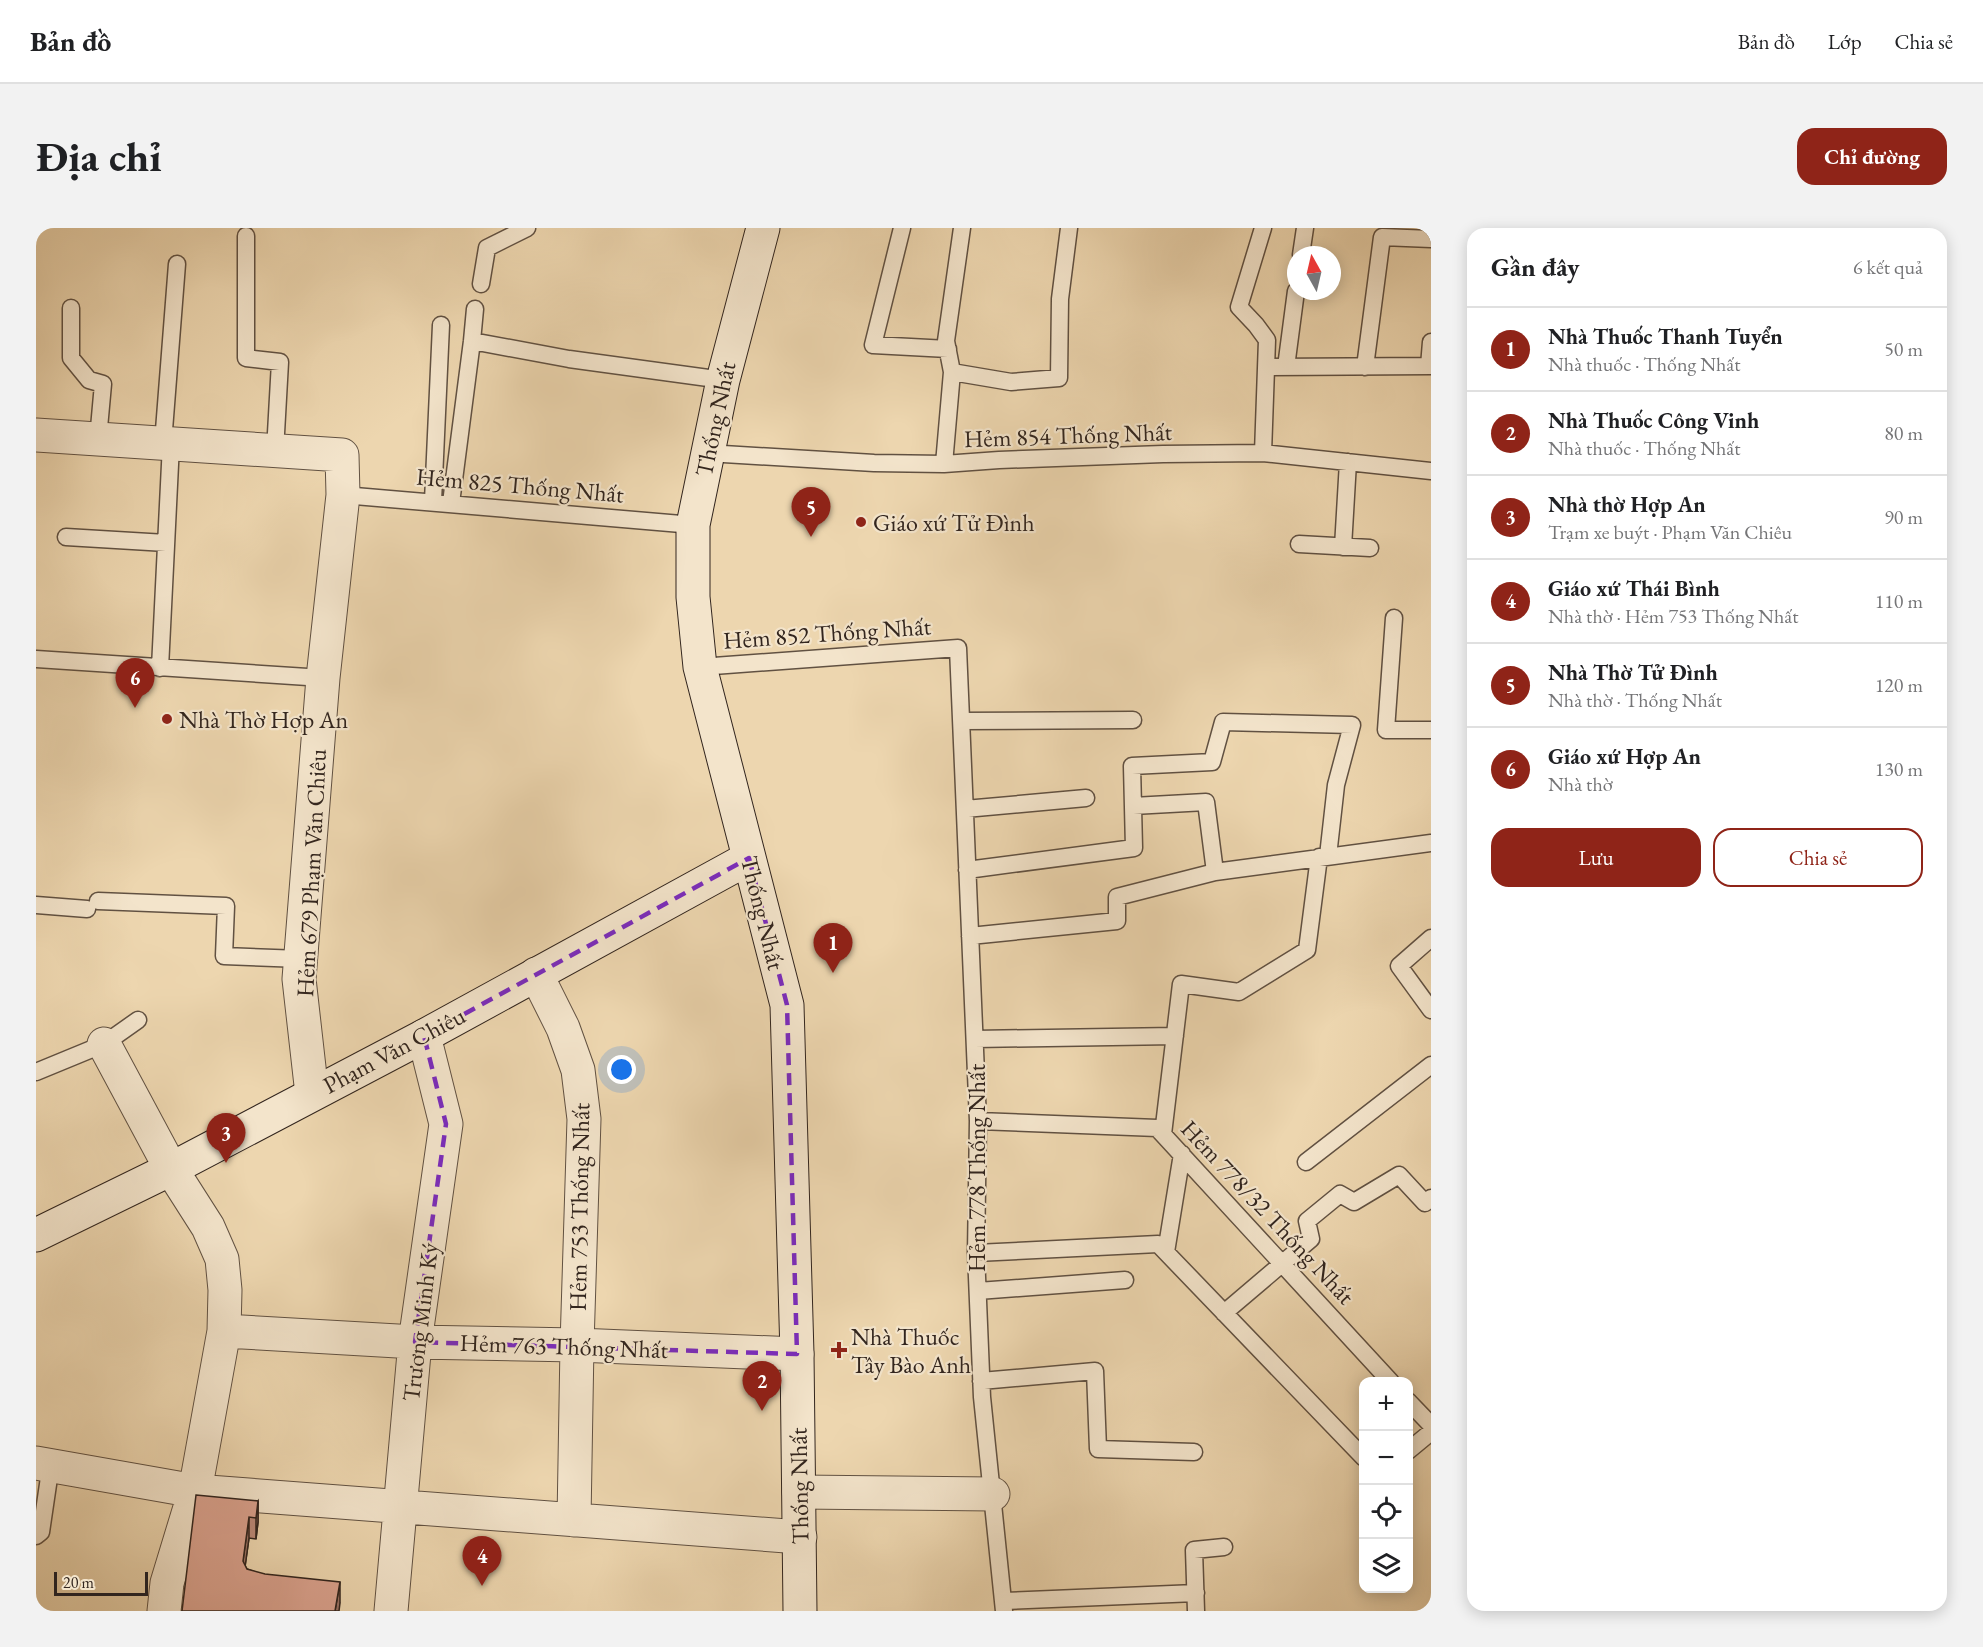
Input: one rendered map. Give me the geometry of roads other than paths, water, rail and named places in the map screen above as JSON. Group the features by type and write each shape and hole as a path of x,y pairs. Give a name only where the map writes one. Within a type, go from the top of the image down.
{"street":[{"name":"Thống Nhất","path":"763,228 723,380 693,525 693,597 700,667 786,1005 797,1354 800,1611"},
{"name":"Hẻm 679 Phạm Văn Chiêu","path":"36,435 342,455 343,495 323,678 299,979 312,1094"},
{"name":"Phạm Văn Chiêu","path":"36,1235 171,1169 424,1036 749,858"},
{"name":"Hẻm 753 Thống Nhất","path":"536,974 563,1028 578,1070 584,1119 574,1520"},
{"name":"Trương Minh Ký","path":"391,1611 415,1342 446,1124 424,1036"},
{"path":"104,1044 171,1169 208,1227 222,1259 225,1290 224,1330 195,1491 167,1583 164,1611"},
{"name":"Hẻm 763 Thống Nhất","path":"224,1330 415,1342 577,1345 797,1354"},
{"path":"43,1463 195,1491 800,1537"},
{"path":"799,1492 993,1494"}],"lane":[{"path":"482,284 487,248 527,228"},
{"path":"902,228 873,345 948,349"},
{"path":"944,464 952,372 946,341 962,228"},
{"path":"952,372 1011,382 1059,378 1060,299 1069,228"},
{"path":"1263,228 1239,307 1268,340 1263,453"},
{"path":"1302,246 1305,228"},
{"path":"246,236 246,358 280,362 275,451"},
{"path":"1365,367 1382,237 1431,239"},
{"path":"160,668 166,543 167,444 177,264"},
{"path":"1286,367 1295,300"},
{"path":"71,308 71,358 89,380 103,384 98,439"},
{"path":"451,503 475,309"},
{"path":"433,501 441,325"},
{"path":"472,341 569,359 723,380"},
{"path":"1267,367 1430,366 1431,342"},
{"name":"Hẻm 854 Thống Nhất","path":"707,453 944,464 1140,455 1263,453 1431,471"},
{"path":"1343,546 1348,462"},
{"name":"Hẻm 825 Thống Nhất","path":"343,495 693,525"},
{"path":"66,537 166,543"},
{"path":"1299,544 1370,548"},
{"path":"1394,618 1386,730 1431,730"},
{"name":"Hẻm 852 Thống Nhất","path":"700,667 958,648"},
{"name":"Hẻm 778 Thống Nhất","path":"958,648 978,1121 976,1252 981,1381 1004,1606"},
{"path":"36,659 323,678"},
{"path":"961,721 1133,720"},
{"path":"967,870 1134,848 1132,766 1212,762 1223,722 1352,725 1336,785 1307,950 1239,992 1181,984 1163,1134"},
{"path":"965,809 1086,798"},
{"path":"1133,806 1206,802 1215,872"},
{"path":"970,936 1117,921 1117,897 1215,872 1324,857 1428,847"},
{"path":"36,905 226,906 224,956 301,959"},
{"path":"1431,938 1399,966 1431,1010"},
{"path":"36,1072 104,1044 138,1020"},
{"path":"975,1039 1175,1036"},
{"path":"1306,1162 1431,1065"},
{"name":"Hẻm 778/32 Thống Nhất","path":"978,1121 1157,1128 1386,1377"},
{"path":"1166,1252 1182,1154"},
{"path":"1224,1313 1311,1239 1307,1221 1340,1194 1354,1202 1399,1175 1425,1203 1431,1198"},
{"path":"976,1252 1158,1244 1359,1453"},
{"path":"978,1291 1125,1280"},
{"path":"981,1381 1095,1371 1098,1449 1194,1452"},
{"path":"1413,1406 1431,1425"},
{"path":"1413,1447 1431,1432"},
{"path":"36,1536 41,1532 43,1463"},
{"path":"1196,1611 1194,1550 1224,1547"},
{"path":"1004,1606 1196,1593"}],"place":[{"name":"Giáo xứ Tử Đình","path":"861,522"},
{"name":"Nhà Thờ Tử Đình","path":"811,537"},
{"name":"Giáo xứ Hợp An","path":"135,708"},
{"name":"Nhà Thờ Hợp An","path":"167,719"},
{"name":"Nhà Thuốc Thanh Tuyển","path":"833,973"},
{"name":"Nhà thờ Hợp An","path":"226,1163"},
{"name":"Nhà Thuốc Tây Bào Anh","path":"839,1350"},
{"name":"Nhà Thuốc Công Vinh","path":"762,1411"},
{"name":"Giáo xứ Thái Bình","path":"482,1586"}]}
